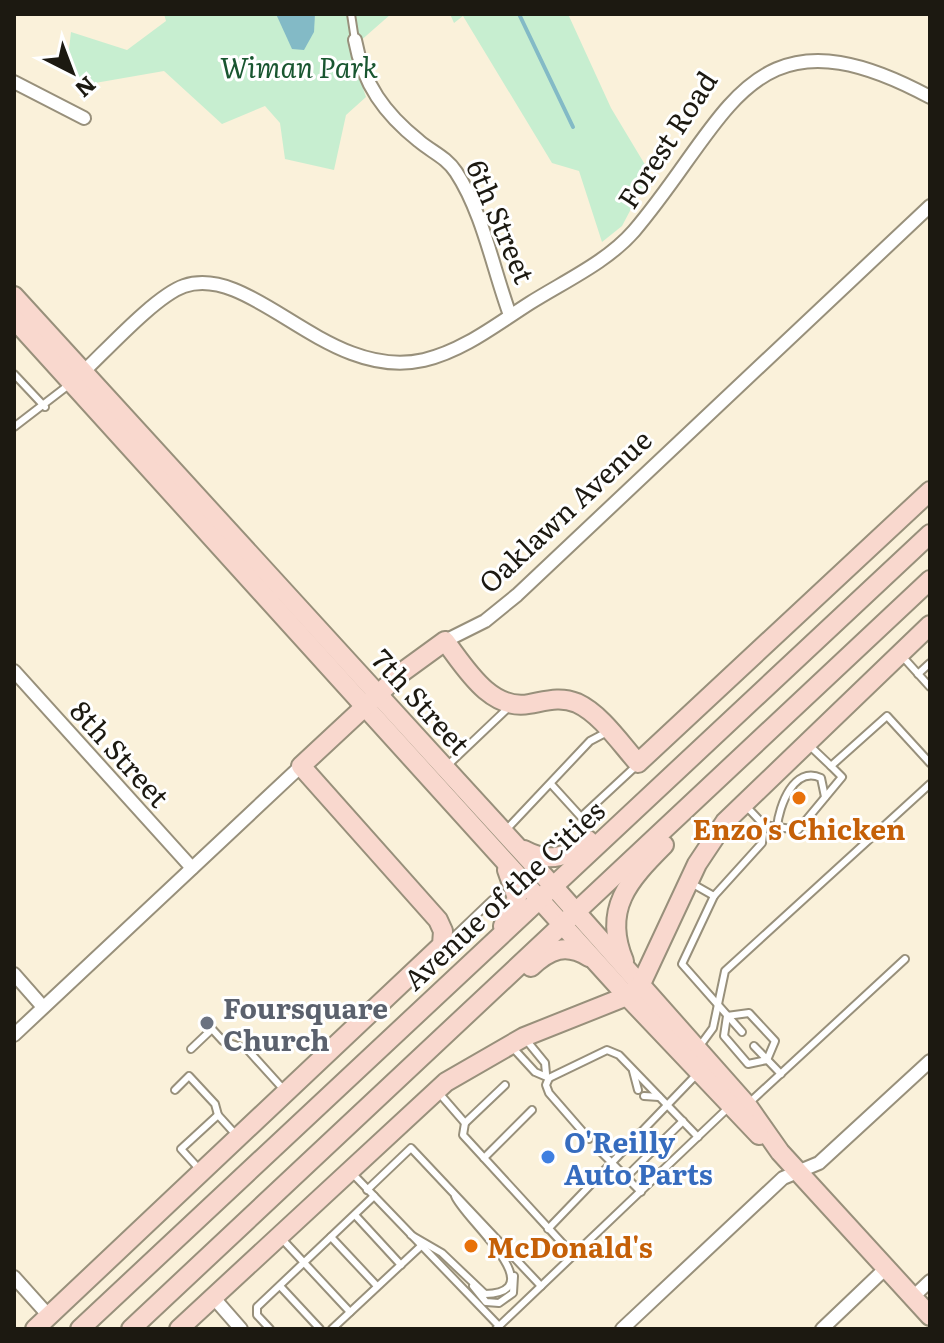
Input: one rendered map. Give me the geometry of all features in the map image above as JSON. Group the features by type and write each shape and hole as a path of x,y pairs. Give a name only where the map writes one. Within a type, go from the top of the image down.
{"main road":[{"name":"7th Street","path":"14,296 79,377 372,700 479,832 546,892"},
{"name":"7th Street","path":"14,319 79,377"},
{"name":"Avenue of the Cities","path":"638,763 930,491"},
{"name":"Avenue of the Cities","path":"80,1329 930,534"},
{"path":"131,1329 930,580"},
{"path":"179,1329 436,1090 463,1070 516,1041 632,986 714,837 743,802 930,625"},
{"name":"Oaklawn Avenue","path":"301,766 372,700 445,641"},
{"path":"445,641 495,698 511,704 554,698 574,702 589,710 638,763"},
{"path":"632,986 615,934 626,887 803,699"},
{"name":"7th Street","path":"372,700 445,768 508,838 546,892 569,918 697,1050 738,1106 930,1316"},
{"path":"508,838 541,858 559,858 573,852 641,790 709,739"},
{"path":"301,766 438,920 444,937 438,951"},
{"path":"479,832 510,873 516,888 513,909 489,946"},
{"name":"7th Street","path":"569,918 598,963 632,986 698,1073 738,1106"},
{"path":"394,1082 470,1024 540,958 568,947 598,963"},
{"name":"Avenue of the Cities","path":"42,1323 438,951"}],"street":[{"name":"6th Street","path":"355,40 364,76 376,98 403,128 448,161 461,181 510,315"},
{"path":"885,60 930,97"},
{"path":"14,82 84,118"},
{"name":"Forest Road","path":"79,377 168,294 198,283 233,289 342,351 372,362 421,360 452,351 606,255 628,237 662,194 728,88"},
{"name":"Oaklawn Avenue","path":"445,641 485,621 517,595 930,206"},
{"name":"8th Street","path":"14,671 192,868"},
{"name":"Oaklawn Avenue","path":"14,1035 301,766"},
{"path":"14,974 43,1007"},
{"path":"622,1329 783,1178 819,1163 930,1061"},
{"path":"822,1329 885,1269"},
{"path":"14,1277 42,1323"},
{"path":"913,1297 930,1281"},
{"path":"213,1297 241,1329"}],"lane":[{"path":"351,14 355,40"},
{"path":"14,374 45,407"},
{"path":"14,427 45,407 79,377"},
{"path":"900,653 930,687"},
{"path":"918,674 930,663"},
{"path":"445,768 511,704"},
{"path":"831,766 887,716 930,763"},
{"path":"508,838 590,741 609,731"},
{"path":"743,802 764,825 798,830 842,777 806,741"},
{"name":"Avenue of the Cities","path":"551,784 581,817 638,763"},
{"path":"777,827 780,803 804,776 812,774 821,778 825,797"},
{"path":"697,1050 713,1028 725,971 930,784"},
{"path":"742,1032 682,964 714,896 762,843 764,825"},
{"path":"689,881 714,896"},
{"name":"Avenue of the Cities","path":"438,951 492,900"},
{"path":"348,1170 498,1328 698,1137 781,1074 905,959"},
{"path":"727,1016 749,1013 775,1041 767,1060"},
{"path":"727,1016 724,1036 748,1064 767,1060"},
{"path":"191,1049 212,1029 223,1041 247,1049 288,1094"},
{"path":"516,1041 545,1063 549,1093 589,1139"},
{"path":"516,1041 535,1072 548,1076 607,1050 633,1070 698,1137"},
{"path":"754,1046 781,1074"},
{"path":"633,1070 641,1093 659,1097"},
{"path":"548,1229 698,1073"},
{"path":"175,1090 189,1076 215,1104 218,1115 240,1139"},
{"path":"505,1085 465,1123 463,1135 574,1256"},
{"path":"436,1090 465,1123"},
{"path":"484,1158 532,1110"},
{"path":"203,1173 181,1149 218,1115"},
{"path":"626,1177 683,1121"},
{"path":"367,1190 411,1148 541,1286"},
{"path":"600,1151 641,1192"},
{"path":"411,1235 442,1253 485,1294 495,1294 511,1283 513,1273 508,1262 459,1208 454,1193"},
{"path":"270,1329 257,1315 257,1307 374,1196"},
{"path":"355,1215 401,1265"},
{"path":"279,1235 350,1312"},
{"path":"331,1237 377,1286"},
{"path":"332,1329 421,1246"},
{"path":"280,1286 320,1329"}],"green space":[{"name":"Wiman Park","path":"164,14 391,14 350,50 366,97 346,115 334,170 285,159 280,123 265,106 222,124 164,71 95,83 66,75 71,32 127,50 166,21"},
{"path":"450,14 568,14 611,108 650,173 622,226 602,242 579,171 552,163 463,16 454,23"}],"water":[{"path":"276,14 315,14 314,32 304,50 292,49"}],"waterway":[{"path":"519,14 573,127"}],"place":[{"name":"Enzo's Chicken","path":"799,798"},
{"name":"Foursquare Church","path":"207,1023"},
{"name":"O'Reilly Auto Parts","path":"548,1157"},
{"name":"McDonald's","path":"471,1246"}]}
